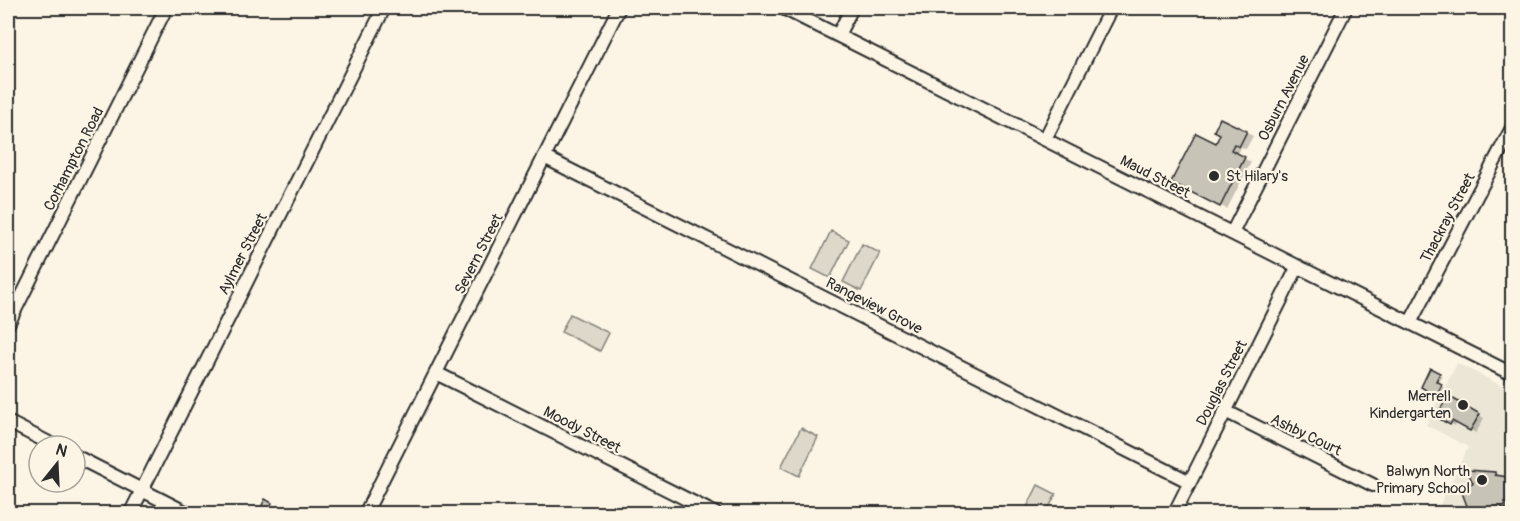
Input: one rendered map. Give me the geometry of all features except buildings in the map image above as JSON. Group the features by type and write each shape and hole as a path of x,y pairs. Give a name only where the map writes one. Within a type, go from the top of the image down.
{"street":[{"name":"Corhampton Road","path":"8,324 166,8"},
{"name":"Aylmer Street","path":"129,513 384,8"},
{"name":"Severn Street","path":"365,513 619,8"},
{"name":"Maud Street","path":"783,8 1512,374"},
{"path":"838,35 852,8"},
{"path":"1045,139 1111,8"},
{"name":"Osburn Avenue","path":"1232,233 1346,8"},
{"name":"Thackray Street","path":"1410,323 1512,128"},
{"name":"Rangeview Grove","path":"544,157 1190,482"},
{"name":"Douglas Street","path":"1174,513 1298,266"},
{"name":"Moody Street","path":"436,373 716,513"},
{"name":"Ashby Court","path":"1225,411 1373,485"},
{"path":"8,422 32,434"},
{"path":"87,462 189,513"}],"shaded area":[{"path":"831,231 849,240 830,278 812,269"},
{"path":"862,244 880,253 861,291 843,282"},
{"path":"570,314 609,333 600,351 561,332"},
{"name":"Balwyn North Primary School","path":"1457,363 1512,391 1512,513 1436,513 1468,447 1426,425"},
{"path":"801,428 818,437 799,476 781,467"},
{"path":"1038,485 1056,494 1046,513 1024,513"}],"place":[{"name":"St Hilary's","path":"1214,176"},
{"name":"Merrell Kindergarten","path":"1463,405"},
{"name":"Balwyn North Primary School","path":"1482,480"}]}
